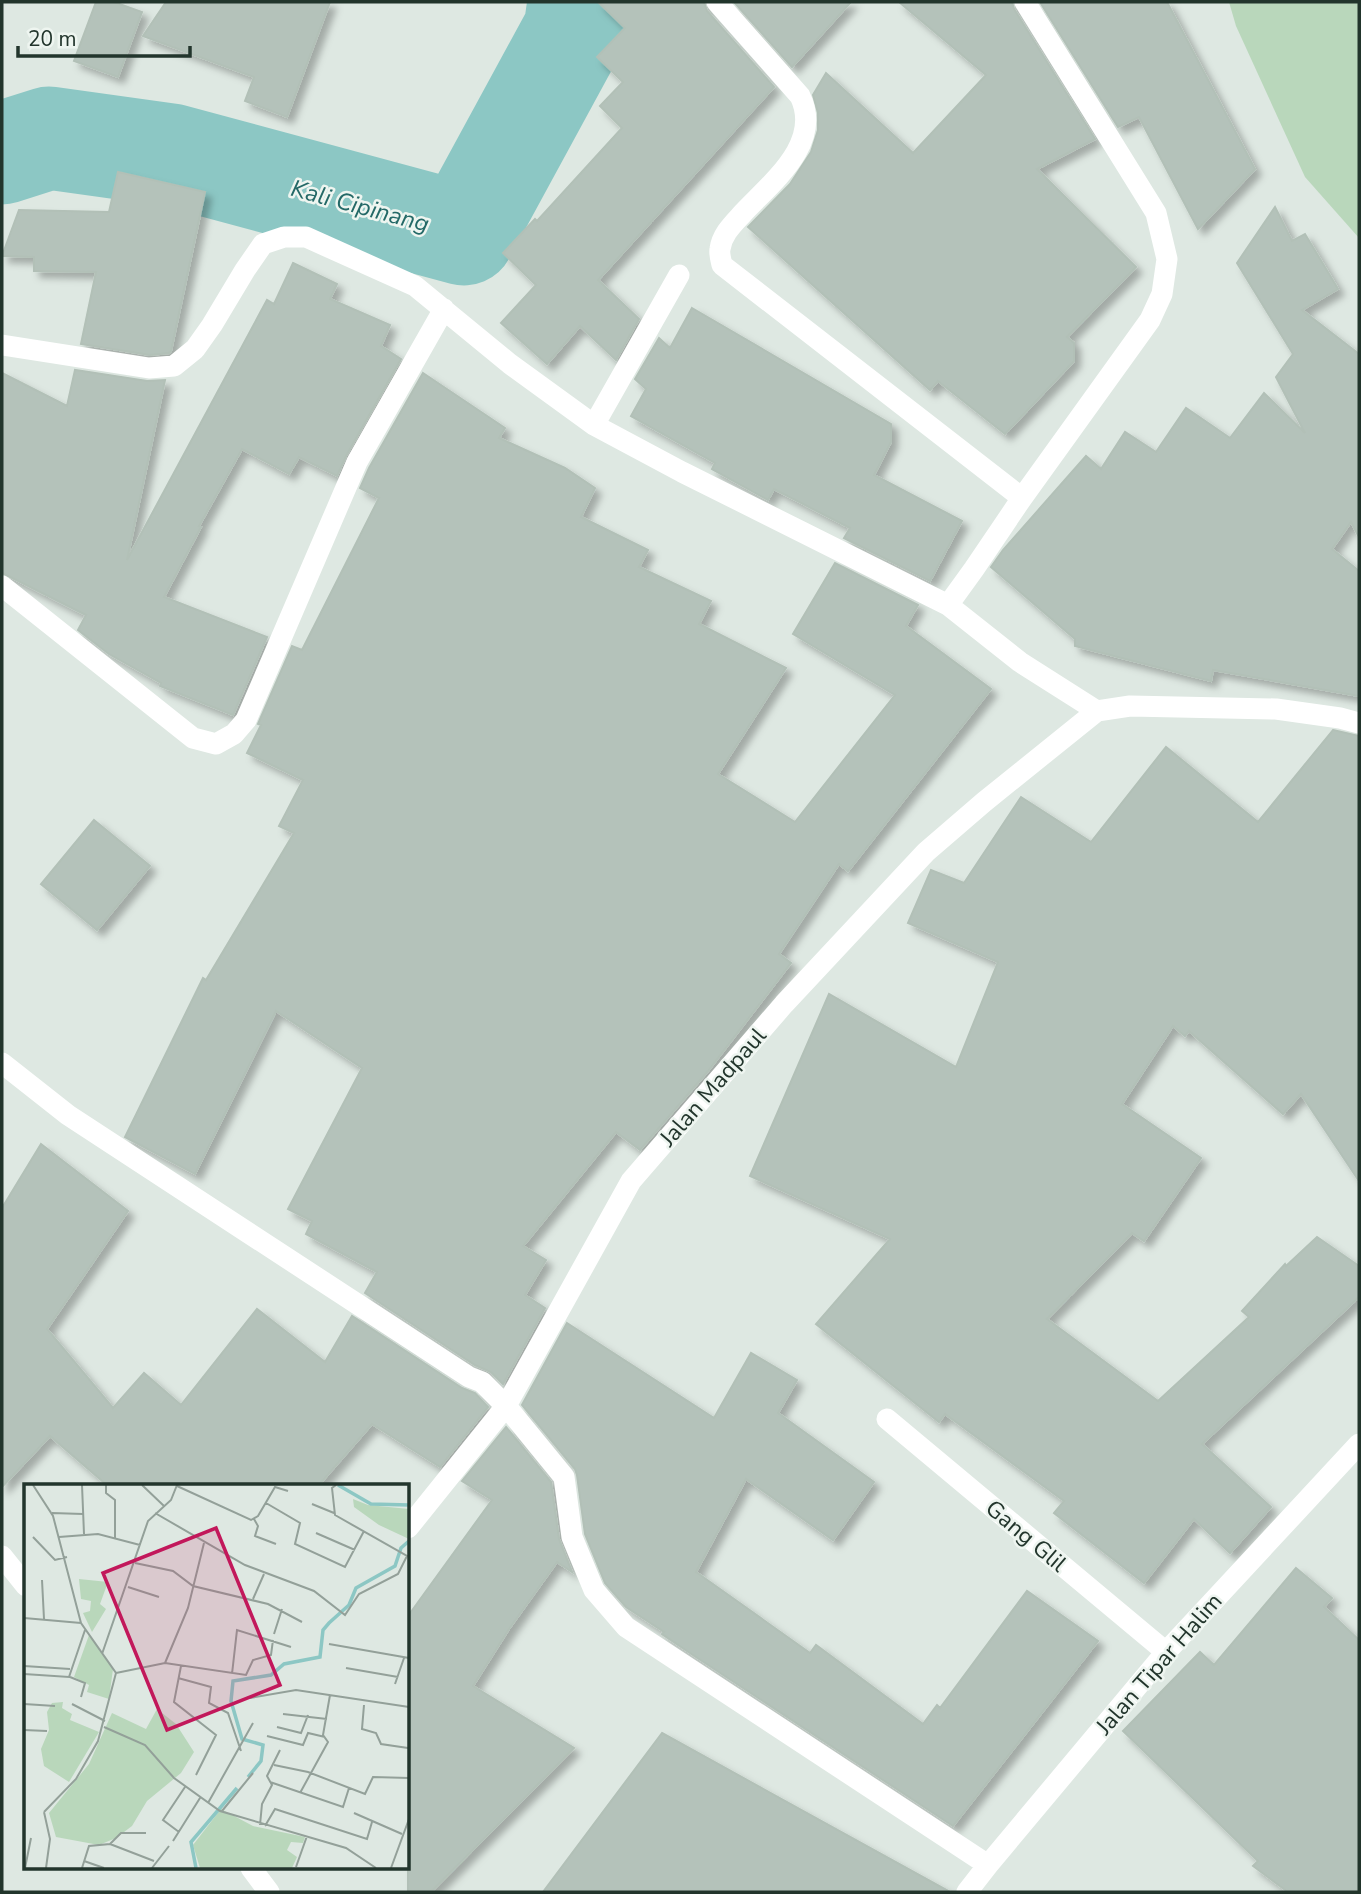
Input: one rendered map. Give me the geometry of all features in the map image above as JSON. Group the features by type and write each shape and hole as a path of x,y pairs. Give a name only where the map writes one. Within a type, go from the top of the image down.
{"street":[{"path":"717,2 800,96 807,118 807,127 793,159 726,232 720,250 722,265 1021,498"},
{"path":"947,605 1150,320 1162,294 1167,259 1156,213 1025,2"},
{"path":"2,345 149,368 174,366 195,349 263,244 284,237 306,237 415,286 510,363 594,425 947,605 1020,662 1097,711 1130,706 1276,709 1359,723"},
{"path":"594,425 679,275"},
{"path":"2,586 193,738 216,744 234,734 246,720 357,462 444,309"},
{"name":"Jalan Madpaul","path":"410,1526 506,1406 631,1181 784,1004 926,852 1097,711"},
{"path":"2,1063 68,1115 469,1377 482,1382 506,1406 564,1477 572,1537 594,1590 626,1627 988,1865"},
{"name":"Gang Glil","path":"887,1419 1166,1652"},
{"name":"Jalan Tipar Halim","path":"967,1892 1166,1652 1359,1444"},
{"path":"2,1556 24,1584"},
{"path":"252,1870 269,1892"}],"green space":[{"path":"1229,2 1359,2 1359,238 1305,177 1236,26"}],"building":[{"path":"96,2 114,2 142,12 118,77 74,61"},
{"path":"166,2 330,2 287,117 245,101 254,77 143,36"},
{"path":"598,2 704,2 707,11 774,87 598,280 639,319 616,360 580,326 547,364 501,323 536,285 503,253 535,219 537,221 622,128 600,106 623,82 597,57 625,28"},
{"path":"734,2 851,2 792,67"},
{"path":"899,2 1012,2 1095,139 1037,169 1136,267 1067,337 1074,343 1074,361 1005,434 938,381 930,390 748,227 790,184 811,152 818,130 818,113 813,95 826,73 913,153 986,75"},
{"path":"1040,2 1167,2 1255,169 1198,229 1139,117 1118,127"},
{"path":"118,172 205,192 169,353 150,355 81,344 96,272 34,271 34,257 2,256 19,210 109,212"},
{"path":"1275,207 1292,241 1305,234 1338,289 1302,310 1359,354 1359,537 1351,522 1332,549 1359,571 1359,696 1213,670 1211,681 1075,646 1075,639 991,567 1086,456 1101,469 1125,432 1156,452 1186,408 1230,438 1264,393 1305,433 1276,377 1293,354 1237,263"},
{"path":"293,263 337,284 330,299 390,325 381,346 401,359 337,476 299,457 289,474 242,449 199,526 201,527 164,597 267,637 233,715 160,686 161,683 109,654 78,630 86,615 2,573 2,373 67,406 75,370 147,381 165,380 127,560 267,300 274,304"},
{"path":"692,308 891,424 891,442 874,475 962,521 930,581 844,538 850,528 774,489 768,500 712,469 715,463 631,416 646,389 635,379 659,338 670,348"},
{"path":"423,373 505,428 499,438 565,468 595,488 581,517 648,550 639,567 711,601 699,624 786,668 718,774 795,822 895,695 793,634 835,563 918,605 906,626 991,689 848,871 839,864 779,954 791,963 708,1071 640,1150 616,1132 523,1246 546,1260 525,1295 545,1308 503,1384 491,1372 475,1365 365,1293 377,1272 306,1234 312,1221 288,1209 362,1068 276,1011 195,1174 125,1137 203,978 206,980 294,833 279,826 303,780 247,753 292,646 302,650 379,498 360,488"},
{"path":"1333,730 1359,736 1359,1181 1301,1094 1283,1114 1189,1031 1185,1036 1173,1026 1122,1104 1201,1158 1144,1241 1132,1233 1047,1319 1158,1401 1249,1317 1242,1311 1285,1264 1286,1266 1317,1237 1359,1266 1359,1297 1202,1444 1271,1507 1230,1553 1194,1519 1144,1583 1054,1513 1064,1501 945,1414 939,1422 816,1324 890,1239 750,1176 829,994 956,1067 998,962 908,923 931,870 964,883 1021,797 1091,842 1166,747 1258,822"},
{"path":"94,820 150,866 97,930 41,884"},
{"path":"41,1144 128,1211 47,1329 113,1408 144,1373 181,1405 257,1309 325,1362 352,1316 462,1388 475,1393 488,1407 440,1467 372,1424 320,1484 106,1484 50,1436 2,1487 2,1208"},
{"path":"567,1323 714,1418 751,1353 797,1380 778,1413 874,1482 833,1540 746,1479 696,1572 810,1653 816,1645 923,1724 937,1705 940,1708 1027,1591 1098,1641 953,1826 662,1634 664,1632 626,1607 605,1583 585,1534 575,1469 522,1405"},
{"path":"506,1427 551,1482 559,1539 572,1572 557,1562 509,1629 473,1686 574,1748 431,1892 408,1892 410,1613 492,1500 462,1481"},
{"path":"1296,1568 1332,1598 1324,1607 1359,1640 1359,1892 1288,1892 1253,1866 1258,1861 1123,1731 1200,1652 1214,1665"},
{"path":"662,1733 950,1892 543,1892"}],"waterway":[{"name":"Kali Cipinang","path":"2,153 49,138 171,155 464,234 575,30 579,2"}]}
